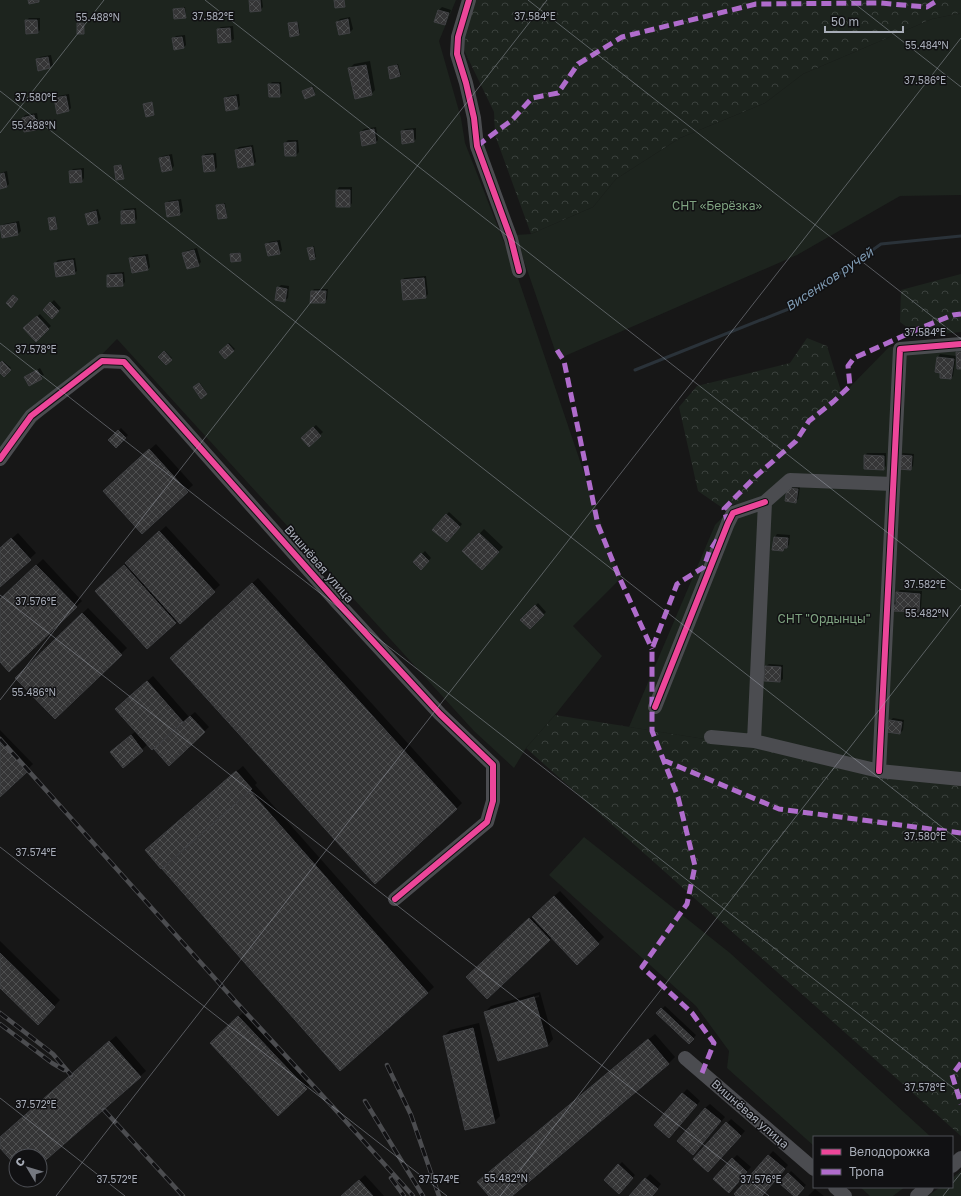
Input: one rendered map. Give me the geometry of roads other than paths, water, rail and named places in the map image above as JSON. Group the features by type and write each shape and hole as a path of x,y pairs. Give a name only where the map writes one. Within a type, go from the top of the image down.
{"street":[{"path":"469,0 458,37 457,54 466,83 474,118 477,146 511,238 519,271"},
{"path":"879,771 900,349 961,344"},
{"name":"Вишнёвая улица","path":"0,459 31,416 37,411 102,361 124,362 336,601 419,692 493,765 494,801 487,822 395,899"},
{"path":"655,707 734,513 765,502 790,480 893,484"},
{"path":"754,741 765,502"},
{"path":"711,737 754,741 879,771 961,780"},
{"name":"Вишнёвая улица","path":"685,1058 813,1168"},
{"path":"953,1165 961,1158"},
{"path":"836,1188 845,1196"},
{"path":"917,1196 926,1188"}],"waterway":[{"name":"Висенков ручей","path":"635,370 791,308 881,244 961,236"}],"railway":[{"path":"0,739 413,1196"},
{"path":"0,1013 53,1054 71,1075"},
{"path":"0,1024 52,1063 64,1070"},
{"path":"387,1065 411,1115 439,1196"},
{"path":"365,1101 423,1196"},
{"path":"104,1110 183,1196"},
{"path":"391,1178 404,1196"}],"park label":[{"name":"СНТ «Берёзка»","path":"717,206"},
{"name":"СНТ \"Ордынцы\"","path":"824,619"}]}
